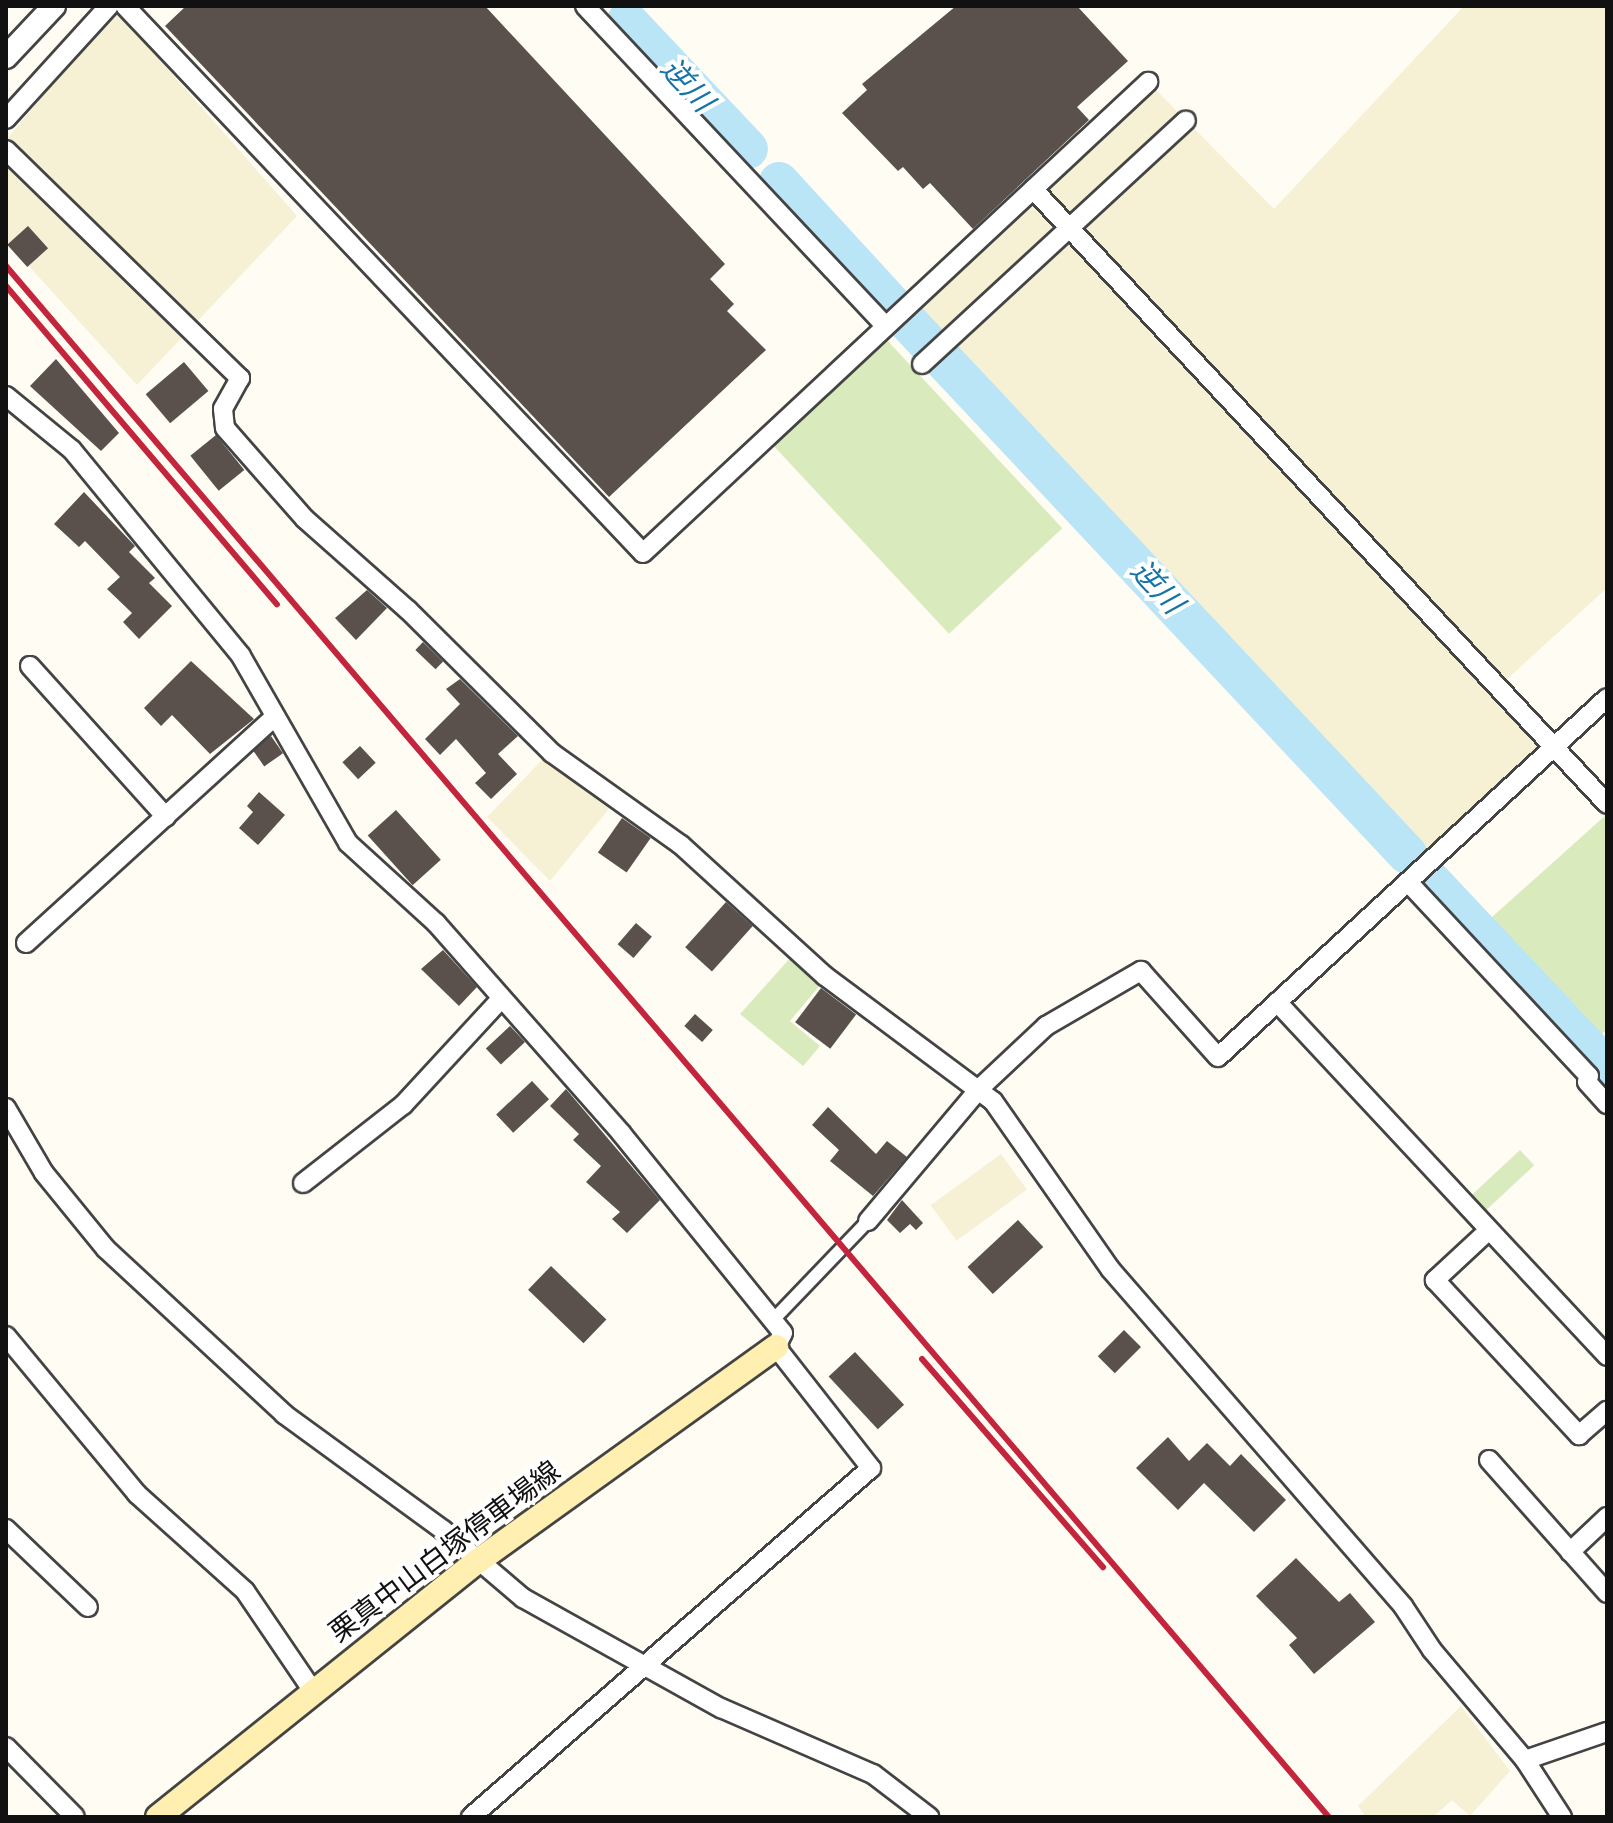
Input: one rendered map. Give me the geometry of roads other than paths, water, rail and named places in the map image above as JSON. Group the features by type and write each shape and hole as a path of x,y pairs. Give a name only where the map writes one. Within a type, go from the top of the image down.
{"main road":[{"name":"栗真中山白塚停車場線","path":"158,1817 478,1561 776,1347"}],"street":[{"path":"6,57 54,6"},
{"path":"6,119 109,6"},
{"path":"125,6 643,553 1148,82"},
{"path":"585,6 885,326"},
{"path":"923,363 1071,230 1186,120"},
{"path":"6,150 240,378 223,409 225,428 305,519 408,610 552,753 681,845 825,976 980,1088 1111,1270 1403,1606 1432,1650 1525,1760 1562,1817"},
{"path":"1033,189 1607,804"},
{"path":"6,396 82,462 241,656 348,843 415,900 500,1000 621,1133 783,1333 776,1347 871,1468 471,1817"},
{"path":"30,666 166,817"},
{"path":"773,1320 868,1221 980,1088 1046,1026 1141,971 1218,1057 1607,698"},
{"path":"26,943 274,717"},
{"path":"1408,882 1589,1076 1587,1082 1607,1104"},
{"path":"303,1183 403,1105 500,1000"},
{"path":"1277,1002 1607,1356"},
{"path":"6,1108 44,1173 106,1249 284,1414 523,1598 721,1708 873,1774 929,1817"},
{"path":"1489,1230 1435,1280 1579,1435 1607,1411"},
{"path":"6,1336 137,1494 245,1591 313,1691"},
{"path":"1489,1460 1607,1593"},
{"path":"1570,1552 1607,1517"},
{"path":"10,1542 88,1607"},
{"path":"1525,1760 1607,1732"},
{"path":"6,1747 75,1817"}],"waterway":[{"name":"逆川","path":"627,21 748,149"},
{"name":"逆川","path":"779,182 891,304"},
{"name":"逆川","path":"907,321 1407,854"},
{"name":"逆川","path":"1427,877 1607,1068"}],"railway":[{"path":"6,266 1329,1817"},
{"path":"6,286 277,604"},
{"path":"922,1359 1103,1567"}]}
